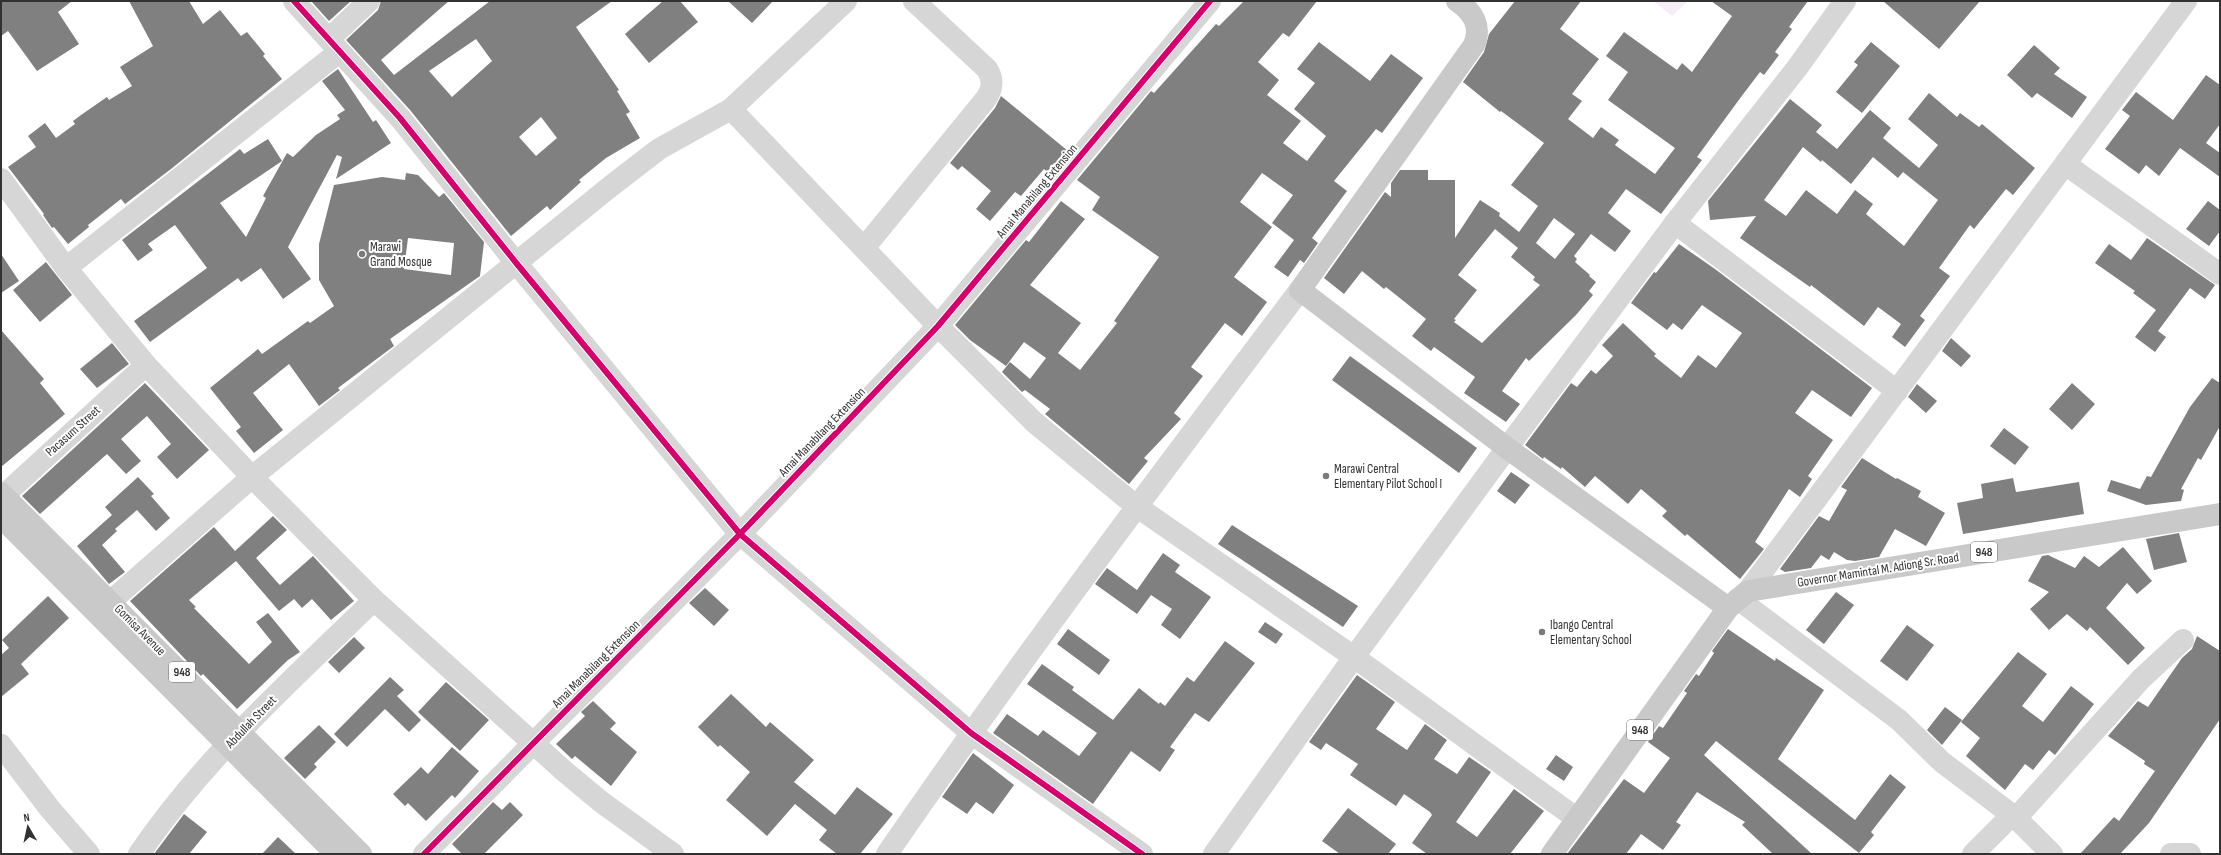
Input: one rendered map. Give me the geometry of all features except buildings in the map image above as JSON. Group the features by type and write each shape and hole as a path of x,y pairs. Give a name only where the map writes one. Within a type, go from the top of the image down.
{"main road":[{"path":"1457,1 1466,7 1474,17 1478,28 1474,46 1300,290 1507,448 1738,599"},
{"name":"Gomisa Avenue","path":"2,495 111,601 336,854"},
{"name":"Governor Mamintal M. Adiong Sr. Road","path":"1738,599 2220,514"},
{"name":"Gomisa Avenue","path":"1,517 233,738 361,854"},
{"name":"948","path":"1552,854 1576,818 1738,599"}],"street":[{"path":"294,1 400,118 517,264 740,534 971,733 1142,854"},
{"path":"66,268 334,46 369,1"},
{"path":"111,601 252,477 659,149 731,109 846,1"},
{"path":"864,248 985,100 991,90 992,79 987,69 914,1"},
{"name":"Amai Manabilang Extension","path":"424,854 740,534 938,326 1210,1"},
{"path":"1214,854 1354,657 1507,448 1675,223 1797,68 1845,1"},
{"path":"2052,854 2014,816 1942,762 1899,720 1738,599 1898,391 2186,1"},
{"path":"731,109 938,326 1034,422 1136,506 1354,657 1576,818"},
{"path":"2065,164 2220,274"},
{"path":"1,179 66,268 146,365 252,477 374,600 534,744 600,801 673,854"},
{"path":"1675,223 1898,391"},
{"path":"887,854 971,733 1136,506 1300,290"},
{"name":"Pacasum Street","path":"2,495 146,365"},
{"name":"Abdullah Street","path":"139,854 184,796 233,738 374,600"},
{"path":"1973,854 2014,816 2141,679 2184,640"},
{"path":"1,745 50,809 89,854"},
{"path":"2171,854 2190,854"}],"shaded area":[{"path":"1653,1 1688,1 1672,16"}],"cycle path":[{"path":"294,1 400,118 517,264 740,534 971,733 1142,854"},
{"path":"424,854 740,534 938,326 1210,1"}],"place":[{"name":"Marawi Grand Mosque","path":"362,254"},
{"name":"Marawi Central Elementary Pilot School I","path":"1326,476"},
{"name":"Ibango Central Elementary School","path":"1542,632"}]}
